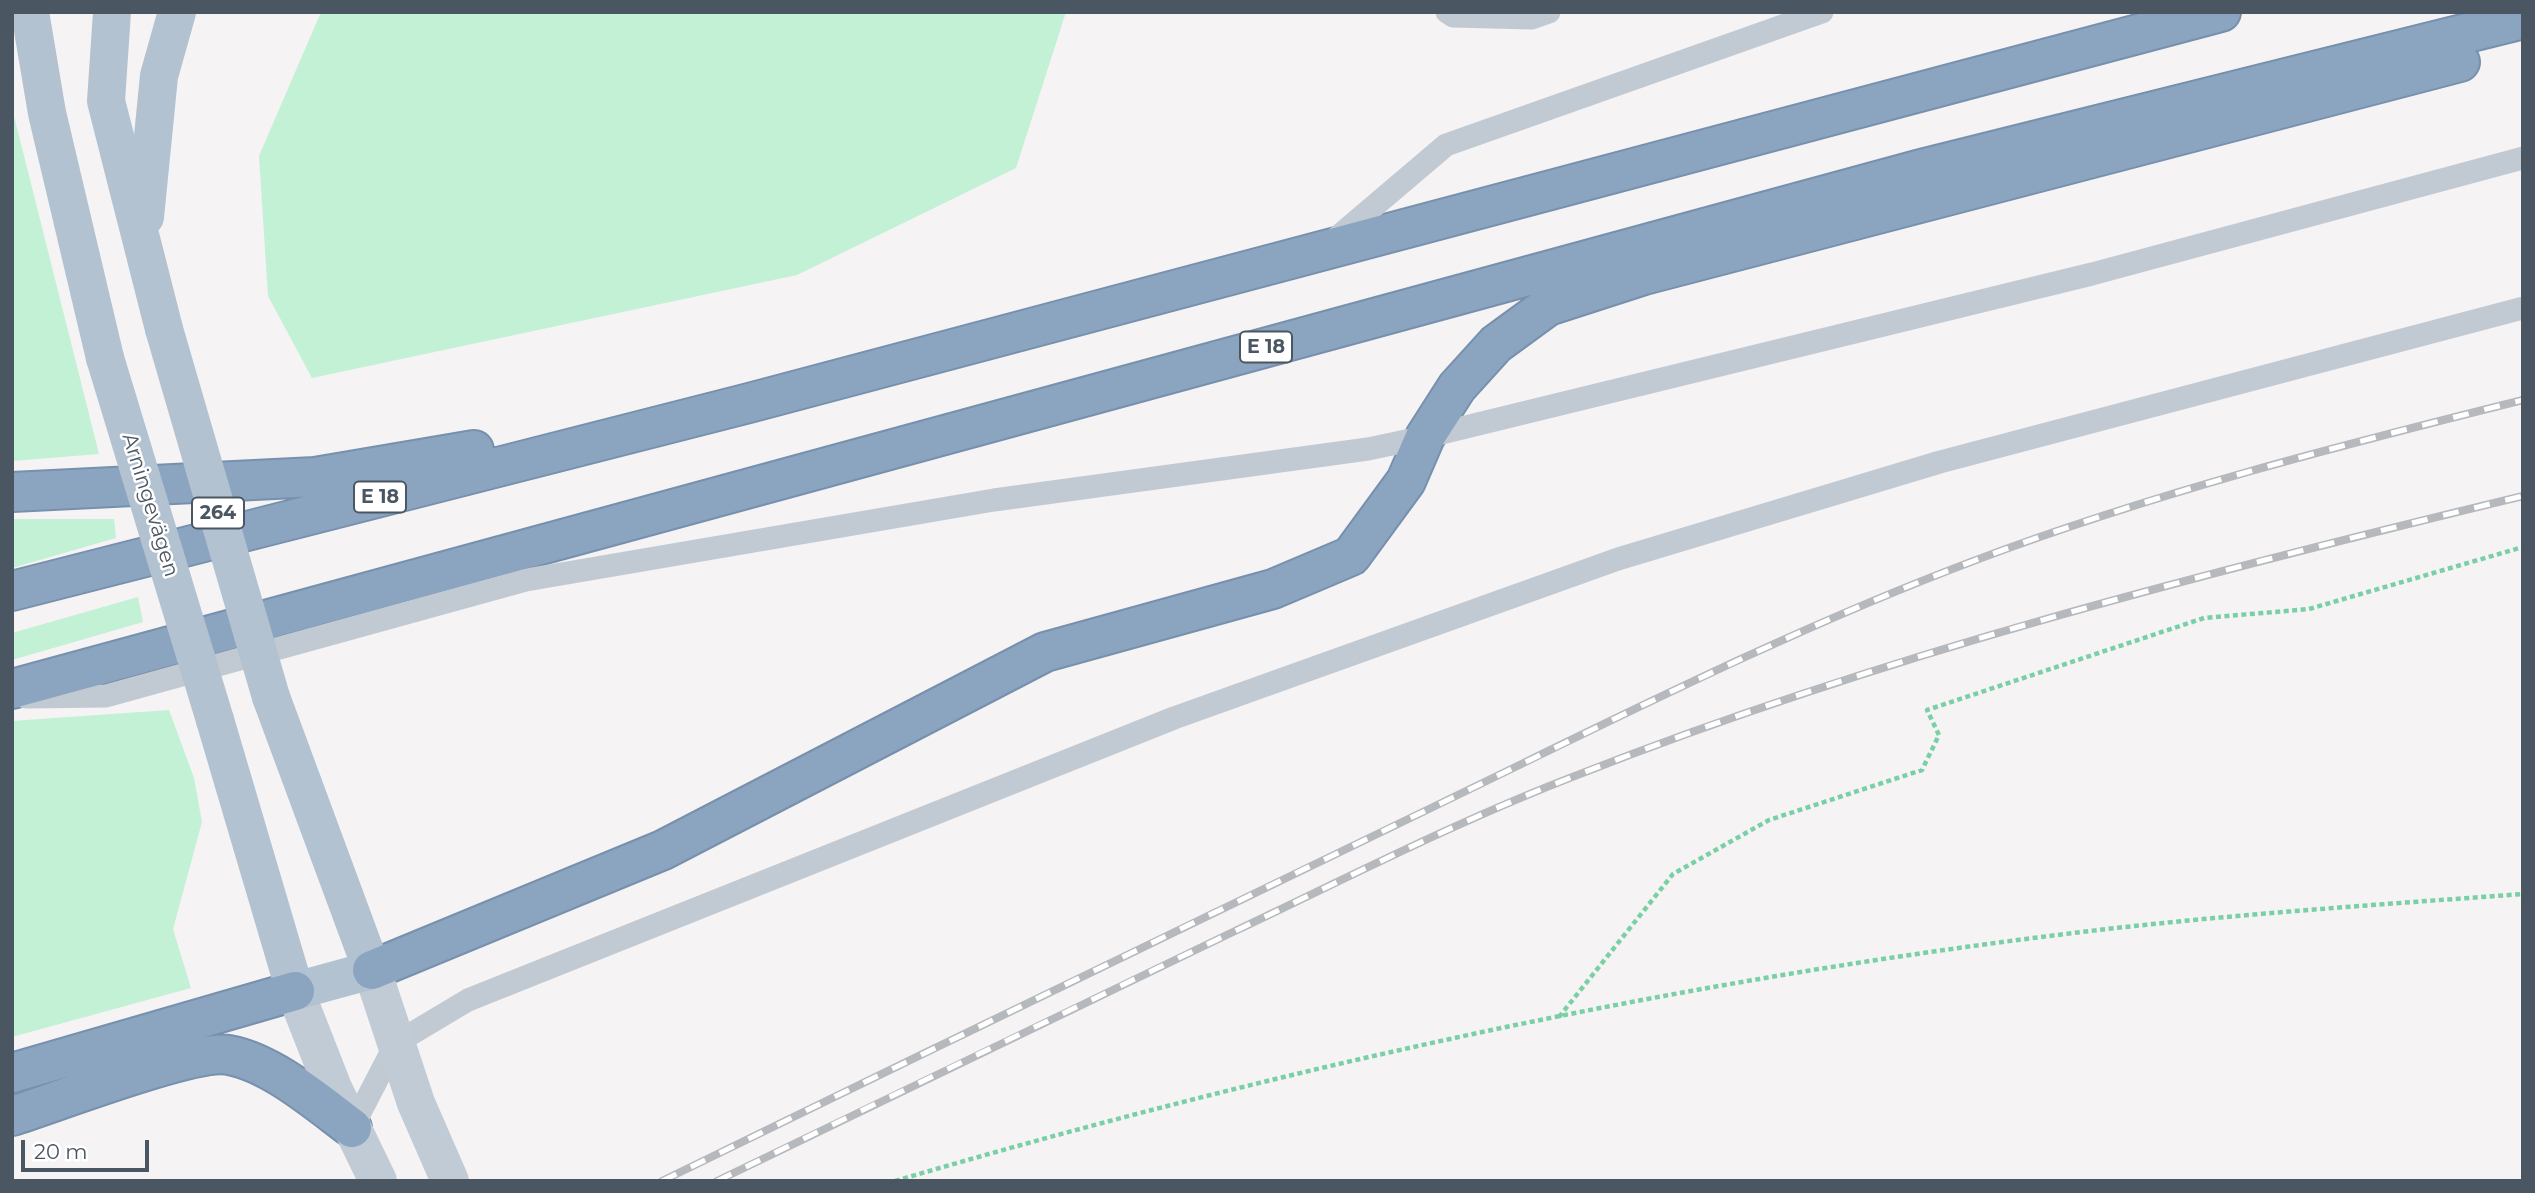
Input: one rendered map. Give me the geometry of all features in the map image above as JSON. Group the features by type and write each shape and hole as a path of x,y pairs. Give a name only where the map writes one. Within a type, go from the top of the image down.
{"highway":[{"name":"E 18","path":"12,591 748,403 2221,12"},
{"name":"E 18","path":"12,689 1921,169 2523,19"},
{"path":"372,970 663,850 1045,652 1273,589 1351,556 1406,481 1425,437 1457,387 1496,344 1548,306 1643,275 2523,46"},
{"path":"12,492 315,477 748,403"},
{"path":"12,1073 295,991"},
{"path":"12,1116 177,1062 227,1054 285,1078 352,1128"}],"main road":[{"name":"Arningevägen","path":"30,12 47,113 105,358 295,991"},
{"name":"264","path":"112,12 106,101 164,329 271,697 372,970"},
{"path":"142,243 159,76 177,12"},
{"path":"378,1181 352,1128 295,991 372,970 416,1102 450,1181"}],"lane":[{"path":"1447,12 1453,16 1532,18 1549,12"},
{"path":"1321,251 1446,145 1822,12"},
{"path":"12,698 106,696 526,580 994,500 1368,449 1425,437 2092,274 2523,158"},
{"path":"352,1128 396,1043 468,1000 1174,718 1618,559 1940,462 2523,308"}],"path":[{"path":"1559,1017 1672,874 1769,820 1922,770 1939,735 1927,709 2204,618 2309,609 2523,547"},
{"path":"895,1181 1114,1121 1468,1034 1893,958 2118,928 2523,894"}],"green space":[{"path":"321,12 1066,12 1016,168 797,275 312,378 268,296 259,156"},
{"path":"12,108 99,454 12,461"},
{"path":"12,519 114,519 116,538 12,568"},
{"path":"138,597 143,622 12,660 12,633"},
{"path":"169,710 194,778 202,822 173,929 191,988 12,1037 12,721"}],"railway":[{"path":"662,1181 1633,710 1769,646 1906,587 2043,536 2179,492 2316,453 2523,400"},
{"path":"717,1181 1406,849 1580,774 1812,691 2047,619 2284,555 2523,496"}]}
